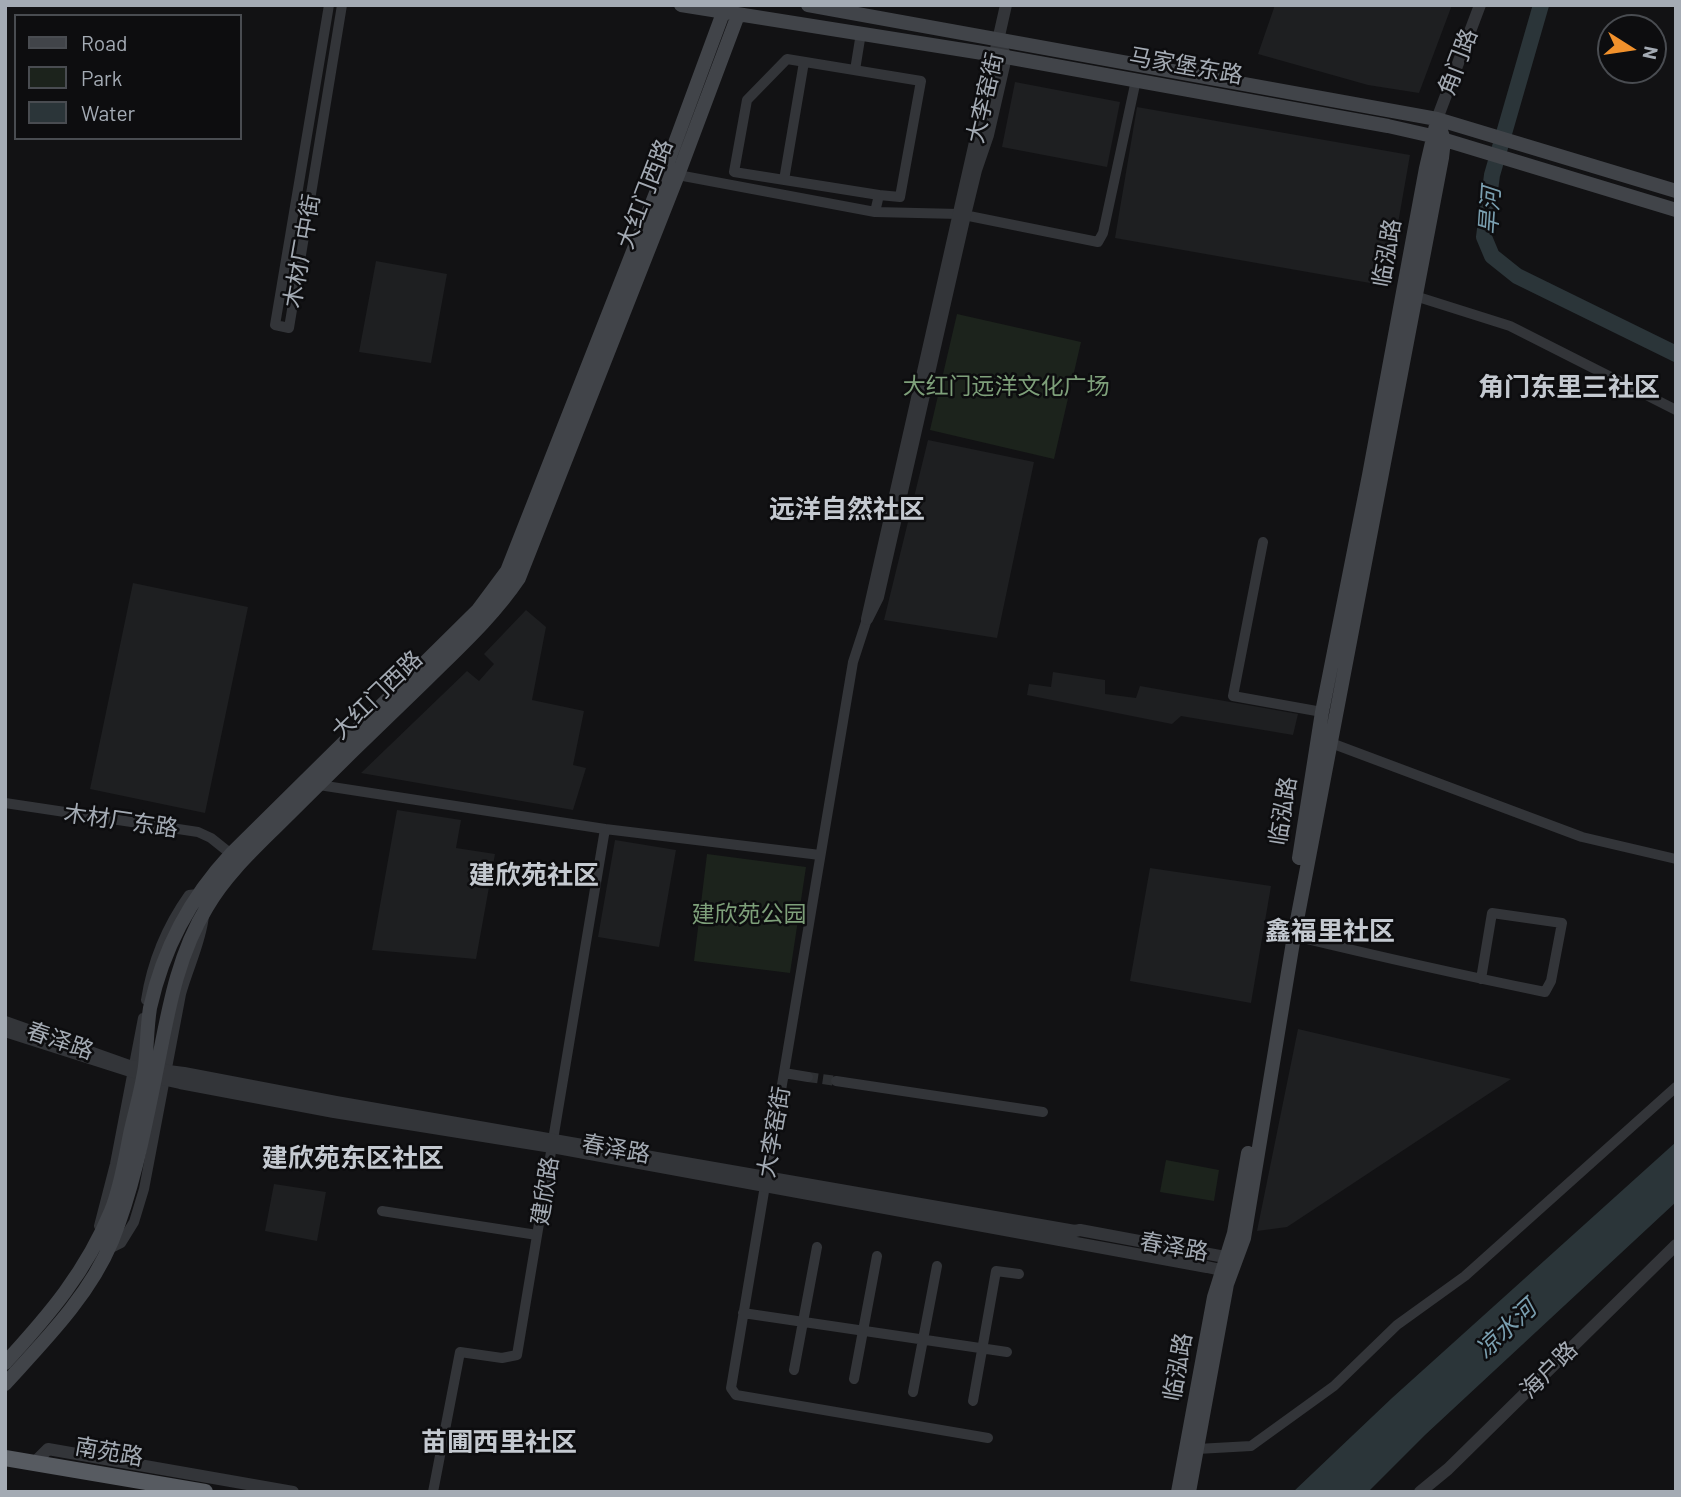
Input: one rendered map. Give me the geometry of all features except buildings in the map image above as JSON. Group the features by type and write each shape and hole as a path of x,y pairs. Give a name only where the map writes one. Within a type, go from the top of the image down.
{"highway":[{"name":"南苑路","path":"5,1458 205,1492"}],"main road":[{"name":"马家堡东路","path":"681,5 732,10 1388,125 1676,210"},
{"name":"马家堡东路","path":"808,5 1437,119 1676,191"},
{"name":"大红门西路","path":"5,1363 65,1294 91,1253 111,1210 176,977 190,940 220,886 488,619 519,578 678,174 732,10"},
{"name":"大红门西路","path":"5,1384 76,1303 99,1270 108,1249 124,1206 150,1072 150,1010 155,976 197,894 231,854 478,610 507,571 665,170 732,10"},
{"path":"1437,119 1438,138"},
{"name":"临泓路","path":"1189,1492 1227,1284 1227,1264 1244,1238 1293,936 1415,296 1438,138"},
{"name":"临泓路","path":"1178,1492 1214,1297 1227,1264 1234,1233 1288,934 1322,712 1438,138"}],"street":[{"name":"木材厂中街","path":"329,5 275,325 289,328 342,5"},
{"name":"大李窑街","path":"988,1438 736,1395 731,1388 853,662 867,619 1001,56 999,39 1006,5"},
{"name":"角门路","path":"1437,119 1480,5"},
{"path":"855,70 861,33"},
{"path":"787,59 855,70 921,81 900,197 734,172 747,100 787,59"},
{"path":"784,180 804,62"},
{"path":"678,174 875,212 962,215 1098,242 1103,233 1136,80"},
{"path":"875,212 879,195"},
{"path":"1415,296 1510,326 1676,410"},
{"path":"1263,542 1233,696 1322,712"},
{"path":"1331,743 1582,837 1676,859"},
{"path":"319,785 605,829 820,855"},
{"name":"木材厂东路","path":"5,803 198,832 211,838 231,854"},
{"name":"建欣路","path":"433,1492 460,1352 502,1358 517,1355 605,829"},
{"path":"1293,936 1481,979 1545,992 1551,981 1562,923 1492,913 1481,979"},
{"name":"春泽路","path":"5,1022 150,1072"},
{"name":"春泽路","path":"5,1031 150,1072 334,1112 553,1143 1227,1264"},
{"path":"785,1073 808,1077"},
{"path":"836,1081 1043,1112"},
{"path":"1197,1449 1251,1446 1334,1386 1397,1325 1465,1276 1676,1087"},
{"path":"382,1211 537,1235"},
{"name":"海户路","path":"1420,1492 1448,1469 1676,1245"},
{"path":"794,1370 817,1247"},
{"path":"854,1379 877,1256"},
{"path":"913,1392 937,1266"},
{"path":"972,1401 996,1271 1019,1274"},
{"path":"743,1313 1007,1352"},
{"path":"34,1463 48,1449 293,1492"}],"shaded area":[{"path":"1275,5 1452,5 1419,93 1368,85 1258,54"},
{"path":"1015,82 1120,102 1107,167 1002,147"},
{"path":"1137,107 1410,155 1387,286 1115,238"},
{"path":"376,261 447,274 431,363 359,352"},
{"path":"928,440 1034,462 997,638 884,620"},
{"path":"133,583 248,607 205,813 90,789"},
{"path":"526,610 546,627 532,700 584,711 573,765 586,768 573,810 361,773 467,671 479,681 494,664 484,654"},
{"path":"1053,672 1105,680 1105,694 1136,698 1140,686 1298,714 1293,735 1181,716 1172,724 1027,695 1029,684 1051,687"},
{"path":"397,810 461,820 456,848 495,854 476,959 372,950"},
{"path":"615,840 676,850 659,947 598,937"},
{"path":"1150,868 1271,886 1251,1003 1130,981"},
{"path":"1298,1029 1511,1079 1287,1227 1257,1231"},
{"path":"274,1184 326,1192 317,1241 265,1231"}],"green space":[{"name":"大红门远洋文化广场","path":"957,314 1081,342 1054,459 930,430"},
{"name":"建欣苑公园","path":"707,854 806,867 790,973 694,961"},
{"path":"1166,1160 1219,1170 1214,1201 1160,1192"}],"water":[{"name":"凉水河","path":"1676,1142 1676,1202 1425,1435 1368,1492 1293,1492 1392,1398"}],"waterway":[{"name":"旱河","path":"1541,5 1492,175 1484,237 1492,256 1517,276 1676,354"}],"tunnel":[{"path":"808,1077 836,1081"}],"district":[{"name":"角门东里三社区","path":"1569,387"},
{"name":"远洋自然社区","path":"847,509"},
{"name":"建欣苑社区","path":"534,875"},
{"name":"鑫福里社区","path":"1330,931"},
{"name":"建欣苑东区社区","path":"353,1158"},
{"name":"苗圃西里社区","path":"499,1442"}]}
